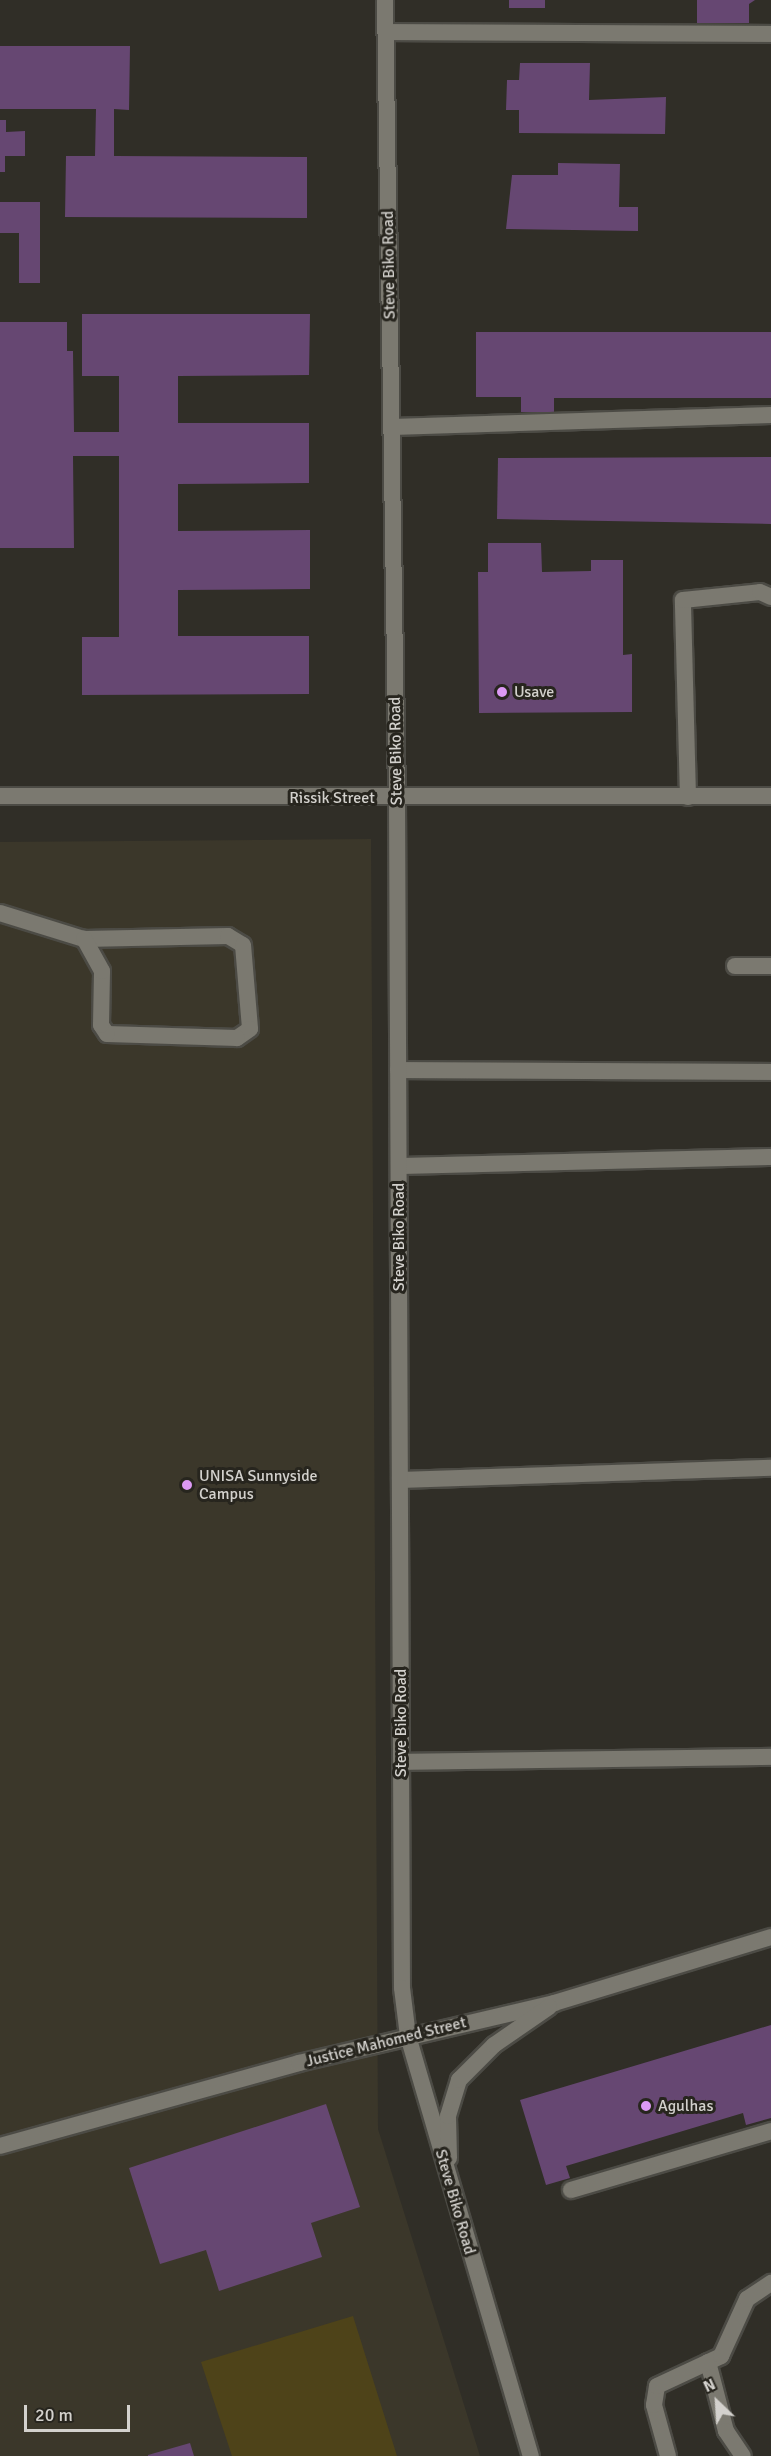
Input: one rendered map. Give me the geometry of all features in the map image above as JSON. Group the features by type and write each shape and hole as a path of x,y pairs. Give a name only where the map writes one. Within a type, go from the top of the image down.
{"main road":[{"name":"Steve Biko Road","path":"385,0 397,798 402,1988 408,2036 453,2199 531,2456"},
{"path":"386,32 771,34"},
{"path":"392,427 771,415"},
{"path":"688,797 682,600 760,592 771,597"},
{"name":"Rissik Street","path":"0,796 397,798 771,796"},
{"path":"0,913 84,939 228,936 243,945 250,1029 237,1038 107,1034 101,1025 102,971 84,939"},
{"path":"735,966 771,966"},
{"path":"398,1070 771,1072"},
{"path":"399,1166 771,1157"},
{"path":"400,1480 771,1468"},
{"path":"401,1762 771,1757"},
{"name":"Justice Mahomed Street","path":"0,2146 408,2036 554,2003 771,1937"},
{"path":"453,2199 448,2116 459,2080 494,2045 554,2003"},
{"path":"571,2190 771,2132"},
{"path":"668,2456 654,2405 657,2386 721,2356 747,2299 771,2283"},
{"path":"708,2362 726,2431 743,2456"}],"shaded area":[{"name":"UNISA Sunnyside Campus","path":"371,839 378,2129 480,2456 0,2456 0,842"},
{"path":"353,2316 397,2456 232,2456 201,2362"}],"building":[{"path":"509,0 545,0 545,8 509,8"},
{"path":"697,0 755,0 749,4 749,23 697,23"},
{"path":"0,46 130,46 129,110 114,109 114,156 307,157 307,218 65,217 66,156 95,156 96,109 0,109"},
{"path":"520,63 590,63 589,100 666,97 665,134 519,133 519,110 506,110 507,80 519,80"},
{"path":"0,120 6,120 6,132 25,131 25,156 5,156 5,172 0,172"},
{"path":"558,163 620,164 619,207 638,207 638,231 506,229 512,175 558,175"},
{"path":"0,202 40,202 40,283 19,283 19,233 0,233"},
{"path":"82,314 310,314 309,375 178,376 178,423 309,423 309,483 178,484 178,531 310,530 310,589 178,590 178,636 309,636 309,694 82,695 82,637 119,637 119,456 73,456 74,548 0,548 0,322 67,322 67,351 73,351 74,432 119,432 119,376 82,376"},
{"path":"476,332 771,332 771,398 554,398 554,412 521,412 521,397 476,397"},
{"path":"771,457 771,524 497,519 498,458"},
{"path":"488,543 541,543 542,572 591,571 591,560 623,560 623,655 632,654 632,712 479,713 478,572 488,572"},
{"name":"Agulhas","path":"771,2025 771,2118 746,2125 743,2113 566,2166 570,2178 546,2185 520,2100"},
{"path":"326,2104 360,2207 311,2223 322,2257 219,2291 206,2250 160,2264 129,2168"},
{"path":"190,2443 194,2456 148,2456 148,2455"}],"place":[{"name":"Usave","path":"502,692"},
{"name":"UNISA Sunnyside Campus","path":"187,1485"},
{"name":"Agulhas","path":"646,2106"}]}
